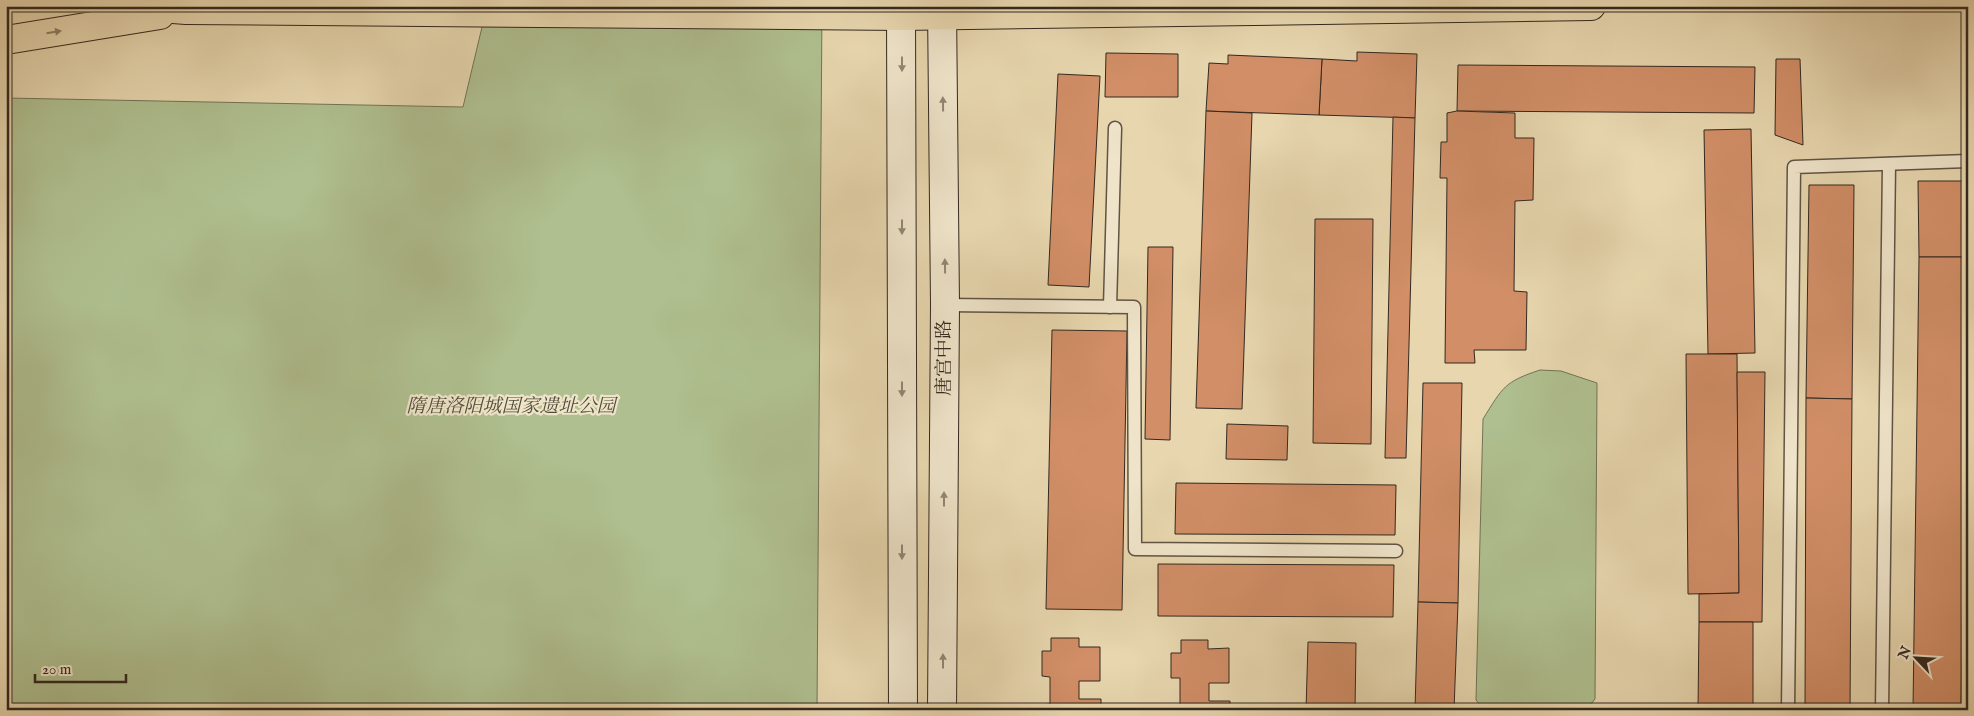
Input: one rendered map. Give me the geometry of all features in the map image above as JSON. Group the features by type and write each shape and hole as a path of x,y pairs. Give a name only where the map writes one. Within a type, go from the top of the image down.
{"main road":[{"path":"135,6 186,10 902,11 1591,6"},
{"path":"6,40 186,10"},
{"path":"902,11 903,710"},
{"name":"唐宫中路","path":"942,11 945,305 942,710"}],"lane":[{"path":"1110,307 1115,128"},
{"path":"1788,710 1794,167 1968,161"},
{"path":"1882,710 1889,164"},
{"path":"945,305 1134,307 1135,549 1396,551"}],"green space":[{"name":"隋唐洛阳城国家遗址公园","path":"487,6 822,6 817,710 6,710 6,98 463,107"},
{"path":"1540,370 1561,371 1597,383 1595,699 1586,710 1484,710 1476,700 1483,419 1500,393 1511,382"}],"building":[{"path":"1357,52 1417,54 1415,118 1319,115 1322,59 1357,61"},
{"path":"1106,53 1178,54 1178,97 1105,97"},
{"path":"1228,55 1322,59 1319,115 1206,111 1209,63 1228,64"},
{"path":"1776,59 1800,59 1803,145 1775,135"},
{"path":"1458,65 1755,67 1754,113 1457,111"},
{"path":"1058,74 1100,76 1089,287 1048,285"},
{"path":"1206,111 1252,113 1242,409 1196,408"},
{"path":"1457,111 1515,113 1515,138 1534,138 1533,200 1515,201 1514,291 1527,292 1526,350 1474,350 1475,363 1445,363 1447,178 1440,178 1441,142 1447,142 1447,113"},
{"path":"1393,117 1415,118 1406,458 1385,458"},
{"path":"1751,129 1755,353 1708,354 1704,130"},
{"path":"1918,181 1966,181 1967,257 1919,257"},
{"path":"1809,185 1854,185 1852,399 1806,398"},
{"path":"1315,219 1373,219 1371,444 1313,443"},
{"path":"1148,247 1173,247 1170,440 1145,439"},
{"path":"1919,257 1967,257 1961,710 1913,710"},
{"path":"1052,330 1127,331 1122,610 1046,609"},
{"path":"1686,354 1737,354 1739,593 1688,594"},
{"path":"1737,372 1765,372 1762,622 1699,622 1699,594 1739,593"},
{"path":"1423,383 1462,383 1458,603 1418,602"},
{"path":"1806,398 1852,399 1850,710 1805,710"},
{"path":"1227,424 1288,426 1287,460 1226,459"},
{"path":"1176,483 1396,485 1395,535 1175,534"},
{"path":"1158,564 1394,565 1393,617 1158,616"},
{"path":"1418,602 1458,603 1454,710 1415,710"},
{"path":"1699,622 1753,622 1753,710 1698,710"},
{"path":"1051,638 1079,638 1079,647 1100,647 1100,681 1079,681 1079,699 1101,699 1101,710 1040,710 1040,705 1050,704 1050,677 1042,676 1042,651 1051,651"},
{"path":"1181,640 1208,640 1208,649 1229,648 1229,683 1209,683 1209,701 1230,701 1230,710 1169,710 1169,706 1180,706 1180,678 1171,678 1171,653 1181,653"},
{"path":"1308,642 1356,643 1355,710 1306,710"}]}
